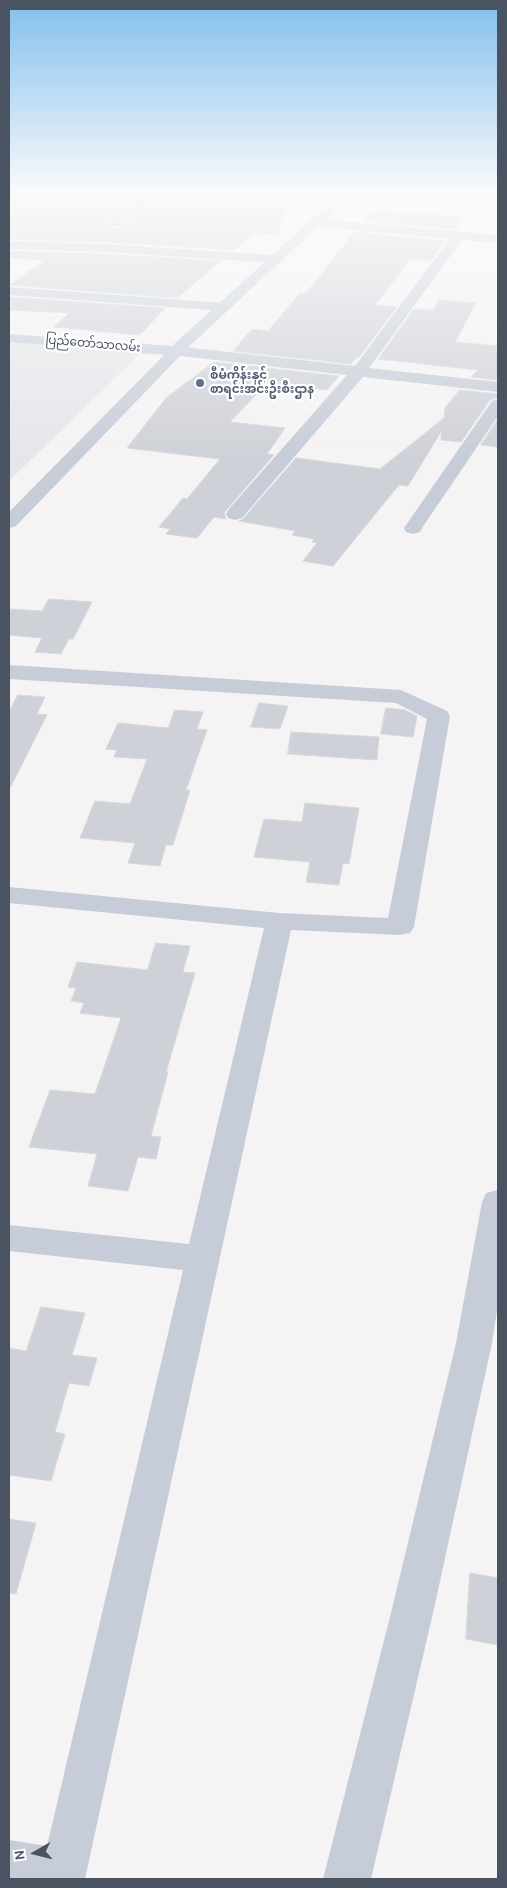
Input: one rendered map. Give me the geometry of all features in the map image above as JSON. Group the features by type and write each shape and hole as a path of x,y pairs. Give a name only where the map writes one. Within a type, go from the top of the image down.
{"street":[{"path":"9,522 176,351 250,282"},
{"path":"234,514 360,370 424,282"},
{"path":"9,291 224,307"},
{"name":"ပြည်တော်သာလမ်း","path":"9,338 176,351"},
{"path":"176,351 360,370 498,387"},
{"path":"413,528 498,404"},
{"path":"9,672 401,697 439,716 400,927 279,921 9,895"},
{"path":"9,1863 64,1872 279,921"},
{"path":"347,1879 412,1613 474,1343 498,1202"},
{"path":"9,1238 203,1258"}],"shaded area":[{"path":"9,342 142,352 9,481"}],"building":[{"path":"13,282 196,282 177,298 9,285"},
{"path":"315,282 392,282 375,305 397,307 359,357 351,364 233,351 252,329 268,331 300,293 306,293"},
{"path":"9,297 165,308 140,335 54,327 69,313 9,310"},
{"path":"439,300 476,303 455,342 498,346 498,380 471,377 478,370 378,359 414,309 433,310"},
{"path":"214,362 339,376 327,390 268,382 230,422 285,428 267,454 274,455 224,513 226,519 214,517 197,538 166,534 170,529 159,527 183,498 187,499 220,459 127,448 166,398"},
{"path":"460,390 498,394 498,397 490,400 461,442 441,440 442,430 408,486 399,485 333,566 303,561 317,543 312,542 314,539 292,535 295,531 239,521 243,519 296,458 380,469 444,418 445,408"},
{"path":"498,419 498,447 481,445"},
{"path":"49,599 92,602 73,639 69,639 61,654 35,652 42,638 9,635 9,609 42,611"},
{"path":"18,695 45,697 37,714 47,715 9,790 9,712"},
{"path":"259,703 288,706 280,729 251,727"},
{"path":"386,708 405,710 417,716 413,737 381,734"},
{"path":"175,710 203,712 197,729 207,730 186,790 190,790 173,845 166,845 160,866 128,863 135,843 80,838 95,801 130,804 147,759 114,757 117,750 106,749 118,723 168,728"},
{"path":"291,732 379,737 377,760 288,754"},
{"path":"305,803 359,808 349,864 343,863 339,885 306,882 310,862 254,857 264,819 302,822"},
{"path":"156,943 190,946 183,972 195,973 166,1072 168,1072 151,1136 161,1137 156,1159 138,1157 128,1191 88,1186 97,1154 29,1147 50,1090 95,1094 121,1018 80,1013 84,1003 71,1001 76,988 68,987 77,962 147,970"},
{"path":"41,1307 85,1313 72,1355 97,1358 89,1386 69,1383 55,1432 65,1434 51,1481 9,1475 9,1348 26,1351"},
{"path":"9,1519 36,1523 16,1594 9,1593"},
{"path":"470,1573 498,1578 498,1645 466,1639"}],"place":[{"name":"စီမံကိန်းနှင့် စာရင်းအင်းဦးစီးဌာန","path":"200,383"}]}
